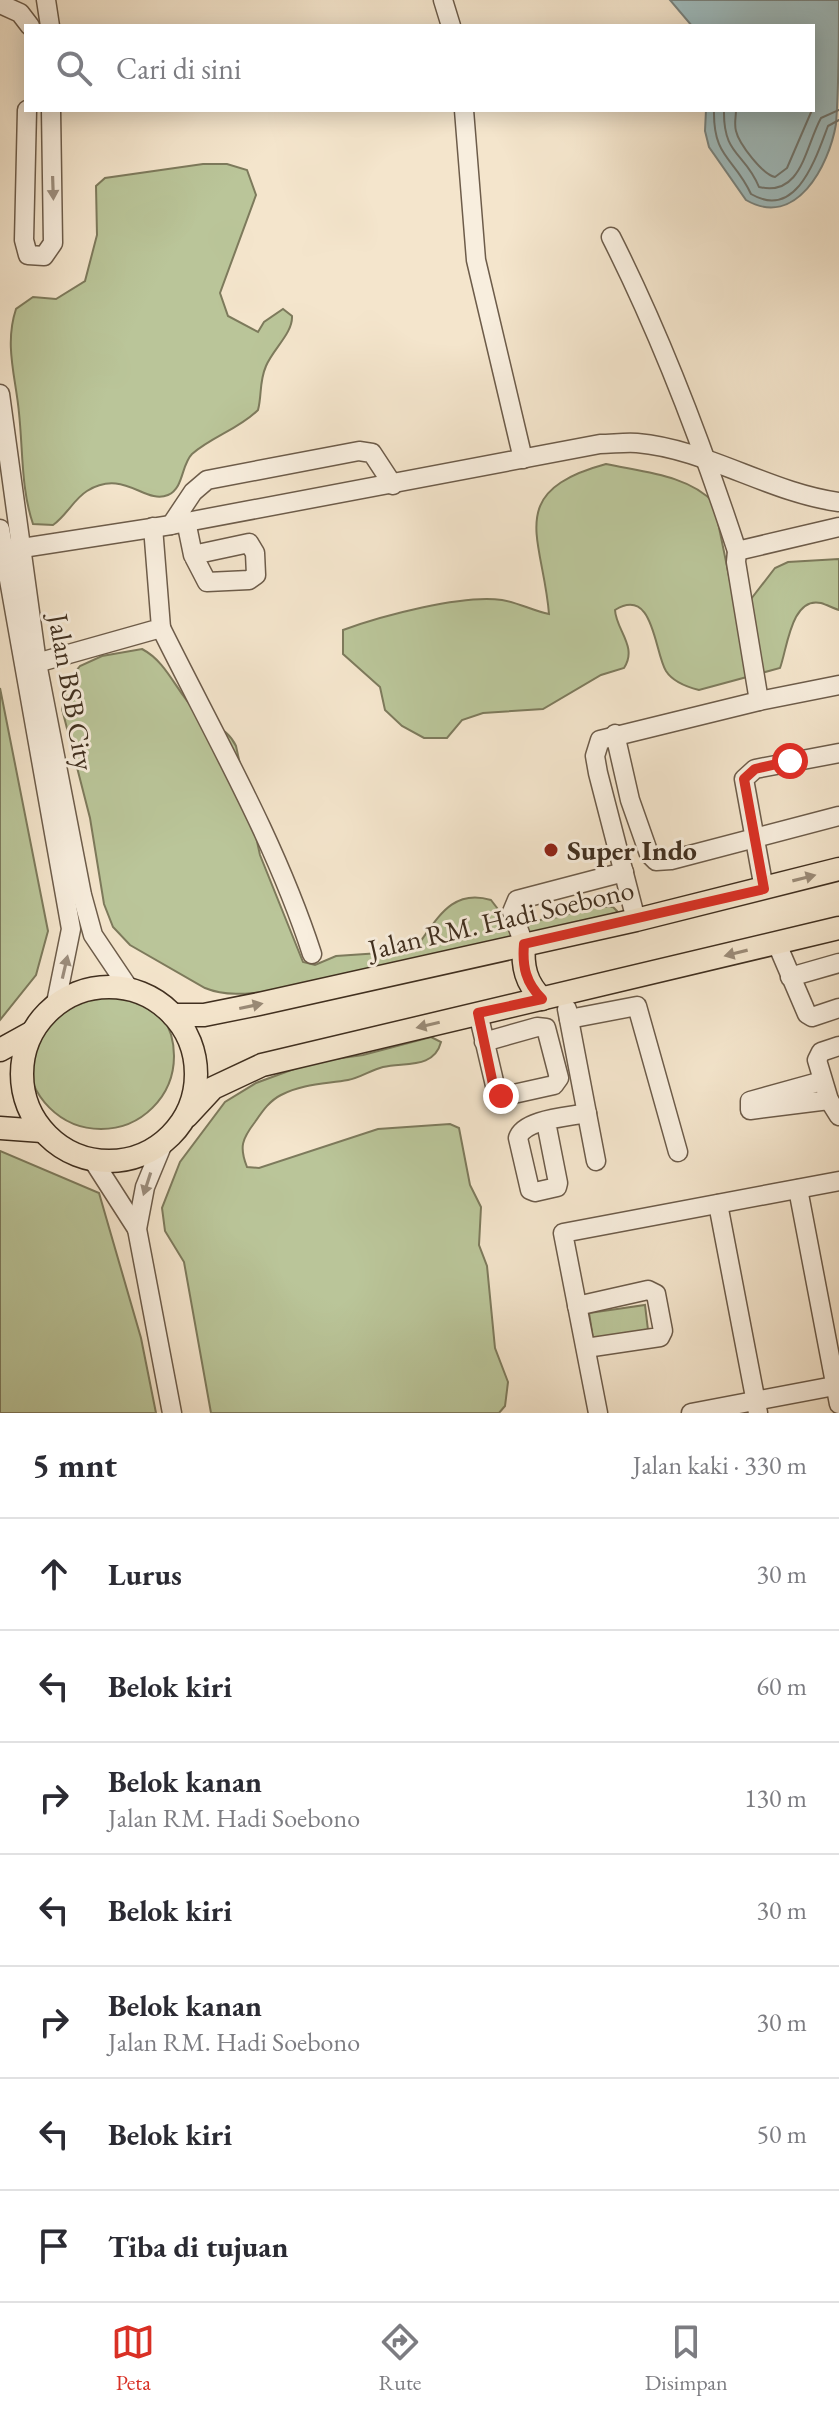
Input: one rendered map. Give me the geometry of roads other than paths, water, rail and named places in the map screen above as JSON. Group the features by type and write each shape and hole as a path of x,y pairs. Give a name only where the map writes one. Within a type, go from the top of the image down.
{"main road":[{"name":"Jalan RM. Hadi Soebono","path":"173,1015 204,1015 231,1010 636,920 839,869"},
{"path":"187,1116 196,1090 196,1063 189,1037 173,1015 152,998 128,987 84,989 56,1003 31,1033 22,1058 22,1084 28,1109 42,1131 62,1148 94,1162 130,1160 152,1151 164,1141 213,1088 262,1065 839,928"},
{"path":"524,944 523,960 528,982 553,997"},
{"path":"0,1050 31,1033"},
{"path":"0,1128 42,1131"}],"street":[{"path":"46,0 50,24"},
{"path":"443,0 450,24"},
{"path":"0,4 20,13 28,24"},
{"path":"27,112 24,240 28,255 36,257 44,256 53,243 51,112"},
{"path":"464,112 476,260 523,459"},
{"path":"611,237 633,280 708,462 737,551 736,562 759,701"},
{"name":"Jalan BSB City","path":"0,394 11,550 71,929 56,1003"},
{"path":"11,550 393,485 600,444 638,443 708,462 813,498 839,502"},
{"path":"312,954 293,896 270,846 161,628 170,524 193,492 207,480 345,454 372,453 393,485"},
{"path":"170,524 193,555"},
{"path":"737,551 839,527"},
{"name":"Jalan BSB City","path":"0,529 11,550"},
{"path":"30,665 161,628"},
{"name":"Jalan BSB City","path":"30,665 93,935 128,987"},
{"path":"636,920 595,756 600,740 615,734 839,685"},
{"path":"615,734 630,800 649,854 656,861 671,860 839,816"},
{"path":"764,889 743,788 748,774 839,753"},
{"path":"524,944 512,912 517,900 624,872"},
{"path":"777,944 809,1015 839,1008"},
{"path":"790,977 839,963"},
{"path":"553,997 569,1019 596,1161"},
{"path":"569,1019 631,1004 637,1006 678,1152"},
{"path":"478,1013 484,1042 494,1089 501,1096 554,1085 559,1078 546,1028 537,1027 484,1042"},
{"path":"822,1081 750,1101 750,1110 834,1108 822,1081 818,1058 821,1052 839,1046"},
{"path":"546,1122 587,1113"},
{"path":"164,1141 145,1187 137,1229 172,1413"},
{"path":"94,1162 137,1229"},
{"path":"598,1413 563,1233 839,1181"},
{"path":"691,1413 757,1407 838,1392 798,1189"},
{"path":"718,1204 757,1407"},
{"path":"577,1306 648,1290 656,1294 663,1331 660,1337 586,1348"}],"water":[{"path":"670,0 839,0 836,124 818,174 795,200 780,206 764,207 746,200 709,147 705,131 706,112 815,112 815,24 690,24"}],"place":[{"name":"Super Indo","path":"551,850"}]}
